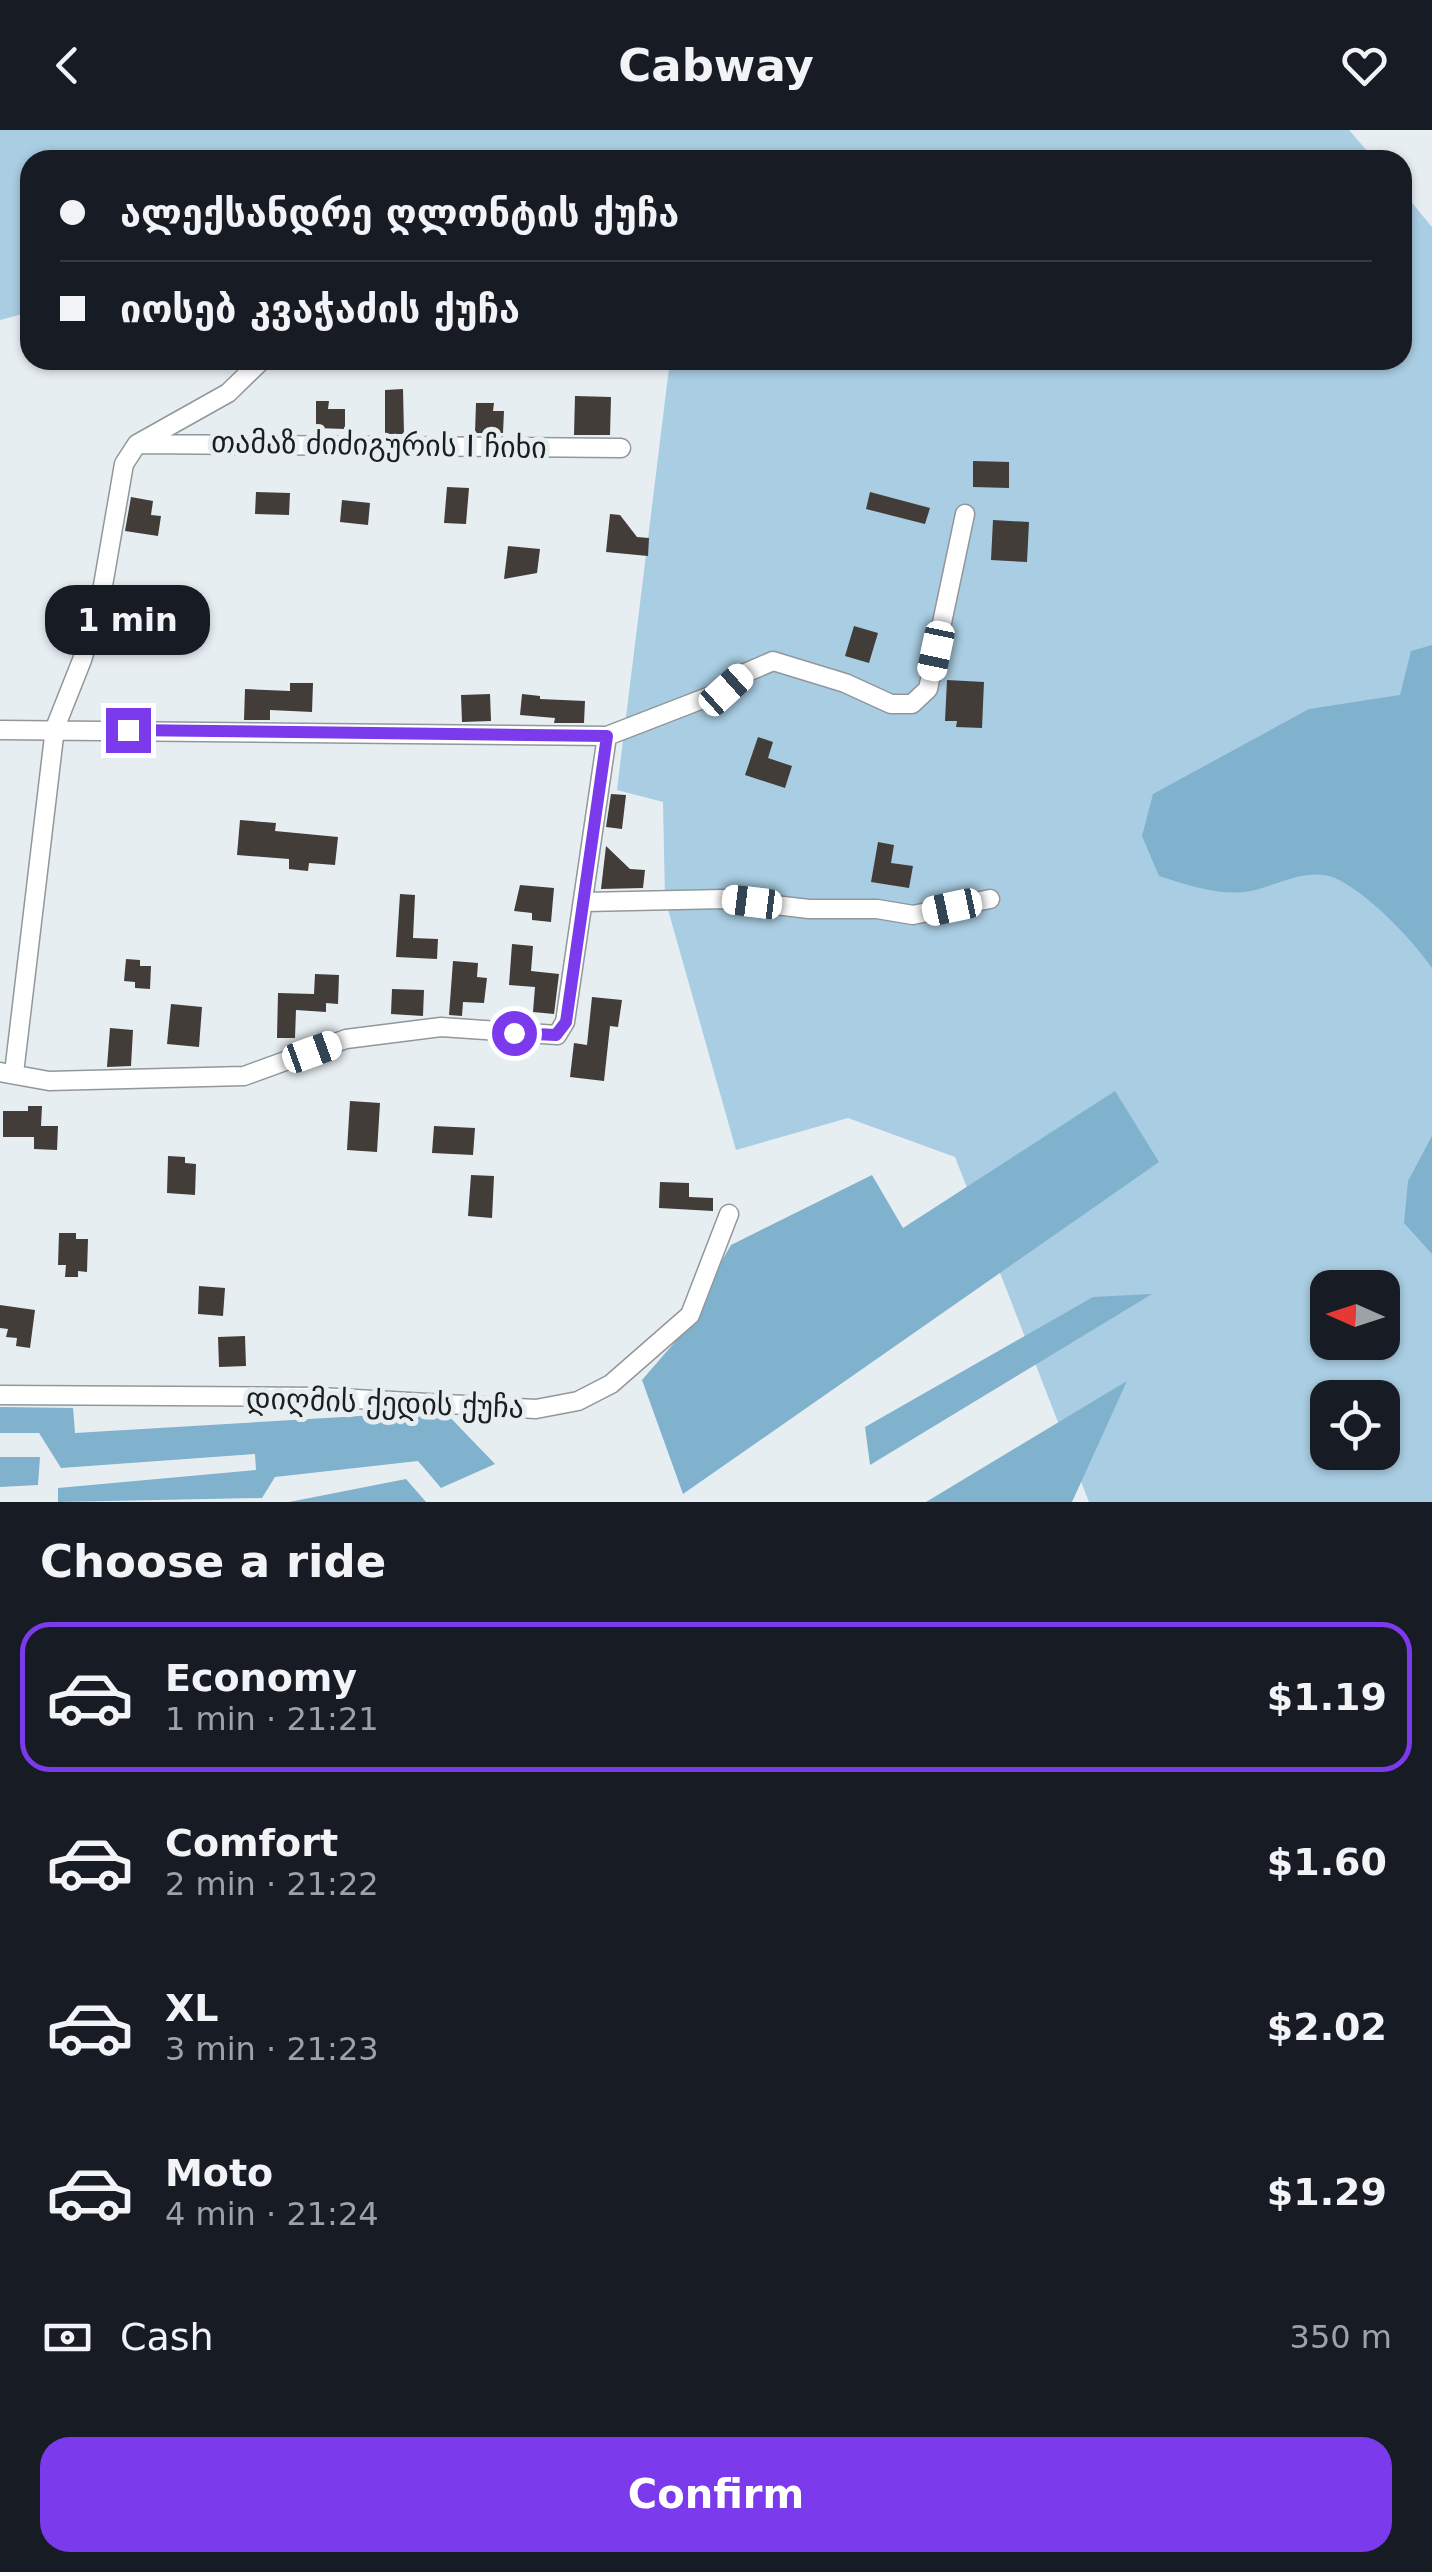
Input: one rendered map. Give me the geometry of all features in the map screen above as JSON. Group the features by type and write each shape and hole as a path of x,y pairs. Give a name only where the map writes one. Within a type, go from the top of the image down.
{"street":[{"path":"252,370 228,393 136,444 124,464 102,597 55,728 7,1072 49,1081 244,1076 346,1040 441,1026 556,1035 566,1022 607,736"},
{"name":"თამაზ ძიძიგურის I ჩიხი","path":"136,444 621,448"},
{"path":"0,730 478,738 607,736 726,690 743,674 773,661 845,683 891,704 912,704 928,689 965,514"},
{"path":"585,902 724,899 810,910 877,908 913,915 990,899"},
{"name":"დიღმის ქედის ქუჩა","path":"0,1395 319,1397 536,1409 578,1401 611,1384 690,1315 729,1214"}],"shaded area":[{"path":"0,130 1349,130 1366,150 20,150 20,315 0,320"},
{"path":"1412,203 1432,227 1432,1502 1089,1502 955,1157 848,1118 736,1150 665,899 663,802 617,790 669,370 1412,370"},
{"path":"1432,645 1432,968 1388,918 1335,878 1303,876 1251,891 1228,892 1159,876 1142,836 1153,794 1309,709 1400,695 1411,651"},
{"path":"1115,1091 1159,1162 683,1494 642,1380 674,1343 731,1245 872,1175 903,1228"},
{"path":"1432,1136 1432,1254 1404,1223 1408,1181"},
{"path":"1152,1294 870,1465 865,1427 1093,1297"},
{"path":"1127,1381 1072,1502 926,1502"},
{"path":"0,1407 73,1408 75,1433 444,1411 495,1464 441,1488 418,1461 275,1477 262,1498 58,1502 58,1488 256,1470 255,1454 61,1468 39,1433 0,1433"},
{"path":"0,1457 40,1457 38,1485 0,1487"},
{"path":"406,1479 426,1502 289,1502"}],"building":[{"path":"403,389 404,434 385,434 385,390"},
{"path":"575,396 611,397 610,435 574,435"},
{"path":"316,401 329,401 328,409 345,409 345,429 316,428"},
{"path":"476,403 494,403 493,411 504,411 503,433 475,433"},
{"path":"973,461 1009,462 1009,488 973,487"},
{"path":"447,487 469,488 466,524 444,523"},
{"path":"256,492 290,493 289,515 255,514"},
{"path":"870,492 930,508 925,524 866,509"},
{"path":"131,497 153,501 151,515 161,516 158,536 125,531"},
{"path":"342,500 370,503 368,525 340,522"},
{"path":"610,514 620,515 637,537 649,538 648,556 606,552"},
{"path":"993,520 1029,522 1027,562 991,560"},
{"path":"508,546 540,549 537,573 504,579"},
{"path":"854,626 878,633 869,663 845,656"},
{"path":"947,680 984,682 982,728 956,727 957,721 945,721"},
{"path":"290,683 313,683 312,712 270,710 270,720 244,720 245,689 290,691"},
{"path":"490,694 491,721 462,722 461,695"},
{"path":"522,694 585,701 584,723 554,723 555,718 520,715"},
{"path":"758,737 773,742 768,758 792,766 785,788 745,775"},
{"path":"611,794 626,795 622,829 606,827"},
{"path":"240,820 276,823 275,831 338,837 335,865 309,863 308,871 289,869 289,859 237,855"},
{"path":"878,842 894,845 891,863 913,866 909,888 871,882"},
{"path":"606,846 630,869 645,870 643,888 601,889"},
{"path":"520,885 554,888 551,922 532,920 532,913 514,911"},
{"path":"400,894 415,895 413,938 438,939 437,959 396,957"},
{"path":"512,944 533,946 531,971 559,974 554,1014 533,1012 535,987 509,985"},
{"path":"126,959 151,966 150,989 135,988 135,982 124,981"},
{"path":"453,961 478,963 477,977 487,978 484,1003 463,1002 462,1016 449,1015"},
{"path":"315,974 339,975 338,1004 326,1003 326,1012 296,1010 295,1038 277,1038 278,993 314,994"},
{"path":"392,989 424,990 423,1016 391,1014"},
{"path":"592,997 622,1000 618,1027 610,1026 604,1081 570,1077 574,1043 587,1045"},
{"path":"171,1004 202,1007 199,1047 167,1044"},
{"path":"110,1028 133,1030 131,1066 107,1067"},
{"path":"350,1101 380,1103 377,1152 347,1150"},
{"path":"28,1106 42,1106 41,1126 58,1126 57,1150 34,1149 34,1137 3,1137 3,1111 28,1111"},
{"path":"434,1126 475,1128 473,1155 432,1153"},
{"path":"168,1156 185,1157 185,1163 196,1164 195,1195 167,1193"},
{"path":"471,1175 494,1176 492,1218 468,1216"},
{"path":"660,1182 689,1183 689,1197 713,1198 713,1211 659,1208"},
{"path":"59,1233 76,1233 76,1239 88,1239 87,1272 65,1277 66,1265 58,1265"},
{"path":"199,1286 225,1288 223,1316 198,1314"},
{"path":"0,1305 35,1310 30,1348 16,1346 17,1338 6,1337 8,1329 0,1328"},
{"path":"245,1336 246,1366 219,1367 218,1337"}],"route":[{"path":"128,730 478,738 607,736 566,1022 556,1035 514,1033"}]}
